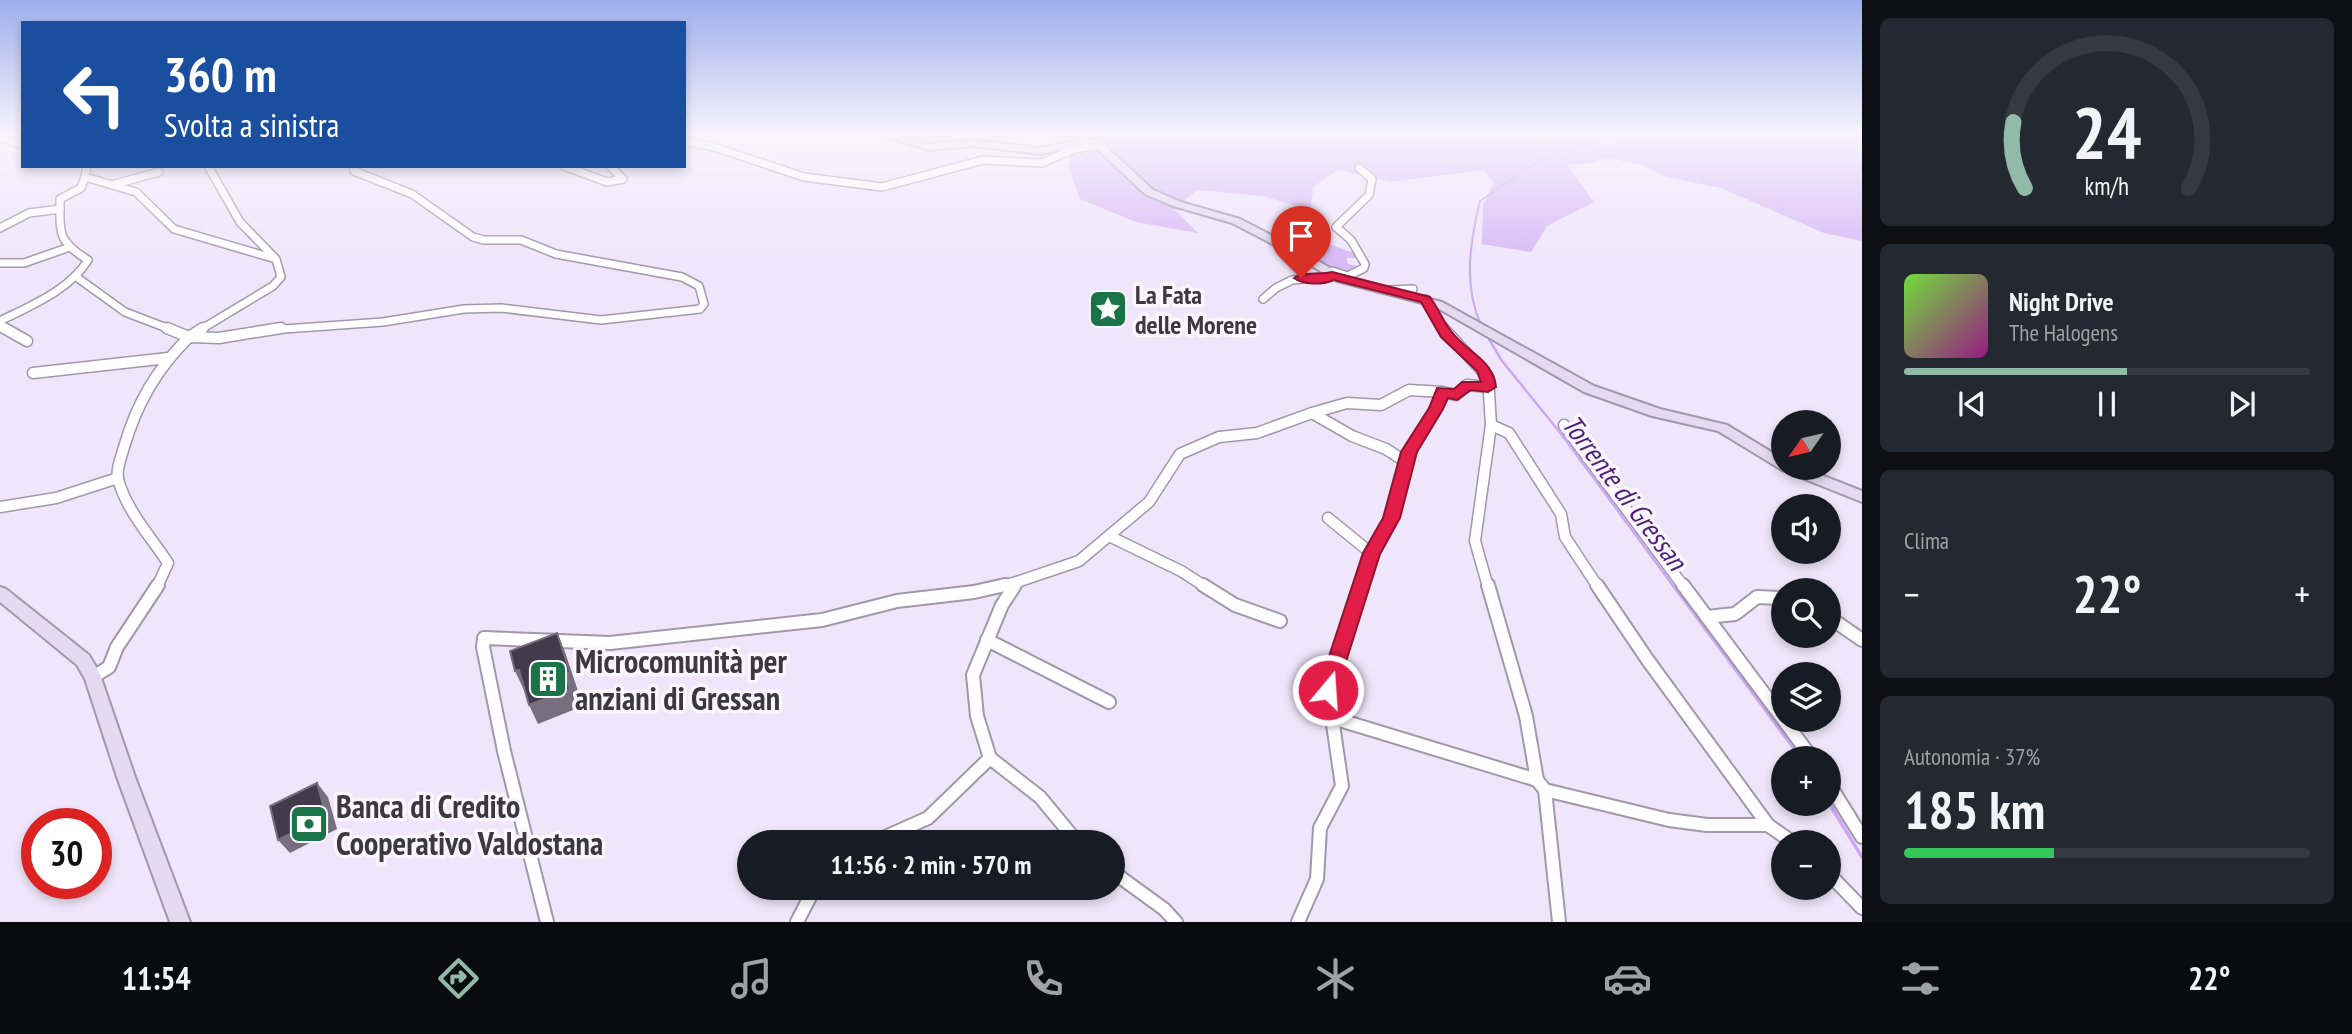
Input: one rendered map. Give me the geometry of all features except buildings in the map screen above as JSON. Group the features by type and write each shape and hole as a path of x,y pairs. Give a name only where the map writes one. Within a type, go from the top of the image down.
{"street":[{"path":"85,177 136,192 174,229 276,259"},
{"path":"27,341 0,324 75,276 88,260 67,248 60,238 62,196 81,188 85,177"},
{"path":"115,184 141,177"},
{"path":"93,677 108,667 117,647 158,585 169,563 130,507 118,478 118,467 134,412 168,358 189,337 273,286 281,277 276,259 240,222 214,177"},
{"path":"75,276 125,312 189,337 219,338 290,327 383,322 464,309 501,308 601,320 699,309 704,304 703,291 697,283 682,277 556,254 522,240 484,240 472,237 412,194 371,177"},
{"path":"594,177 607,182 623,179 621,177"},
{"path":"804,177 882,187 923,177"},
{"path":"1132,177 1149,192 1177,204 1236,221 1332,275 1426,299 1447,308 1608,397 1657,413 1722,428 1771,458"},
{"path":"1314,263 1320,263 1345,276 1359,273 1364,268 1356,248 1336,225 1359,208 1372,189 1370,177"},
{"path":"0,228 29,213 60,209"},
{"path":"0,263 24,263 67,248"},
{"path":"1263,299 1280,285 1295,279 1325,279 1332,275"},
{"path":"1390,290 1413,289"},
{"path":"1426,299 1446,334 1488,377 1491,425 1475,541 1526,716 1541,785 1559,922"},
{"path":"33,373 168,358"},
{"path":"547,922 504,751 483,647 484,638 610,643 822,620 897,601 974,592 1017,582 1079,561 1149,502 1180,454 1219,437 1256,433 1347,403 1381,405 1409,390 1457,395 1467,385 1488,387"},
{"path":"1298,922 1317,879 1320,828 1342,786 1328,690 1371,553 1392,518 1415,438 1436,409 1442,392"},
{"path":"1312,413 1352,436 1386,449 1406,462"},
{"path":"1491,425 1508,433 1561,514 1565,537 1647,659 1768,825 1775,830"},
{"path":"1564,425 1803,746"},
{"path":"0,507 56,498 118,478"},
{"path":"1820,480 1862,497"},
{"path":"1328,518 1371,553"},
{"path":"1109,536 1181,571 1235,605 1280,621"},
{"path":"1017,582 1002,606 973,675 978,716 990,758 1040,797 1067,830"},
{"path":"0,593 83,660 93,677 126,777 180,922"},
{"path":"1707,617 1735,614 1757,597 1771,598"},
{"path":"1841,625 1862,640"},
{"path":"987,640 1109,702"},
{"path":"1333,718 1641,816 1691,824 1768,825"},
{"path":"901,830 928,818 990,758"},
{"path":"1841,803 1862,837"},
{"path":"1125,881 1164,909 1176,922"},
{"path":"1841,886 1862,908"},
{"path":"797,922 807,900"}],"shaded area":[{"path":"1072,177 1328,177 1313,187 1311,210 1262,196 1197,190 1174,209 1198,233 1136,222 1080,199"},
{"path":"1368,177 1429,177 1390,182"},
{"path":"1489,177 1576,177 1594,202 1547,226 1531,252 1482,244 1483,205 1494,183"},
{"path":"1667,177 1862,177 1862,241 1824,233 1721,188"},
{"path":"1299,233 1357,254 1357,258 1346,258 1348,264 1361,267 1351,273 1330,269 1289,244 1297,240 1292,237"}],"waterway":[{"path":"1481,325 1475,310 1470,279 1473,232 1480,201 1515,177"},
{"name":"Torrente di Gressan","path":"1486,334 1502,361 1562,435 1674,587"},
{"name":"Torrente di Gressan","path":"1673,585 1792,746"},
{"name":"Torrente di Gressan","path":"1837,816 1862,857"}],"place":[{"name":"La Fata delle Morene","path":"1108,309"},
{"name":"Microcomunità per anziani di Gressan","path":"548,679"},
{"name":"Banca di Credito Cooperativo Valdostana","path":"309,824"}],"route":[{"path":"1301,278 1325,279 1332,275 1426,299 1446,334 1488,377 1488,387 1467,385 1457,395 1442,392 1436,409 1415,438 1392,518 1371,553 1328,690"}]}
